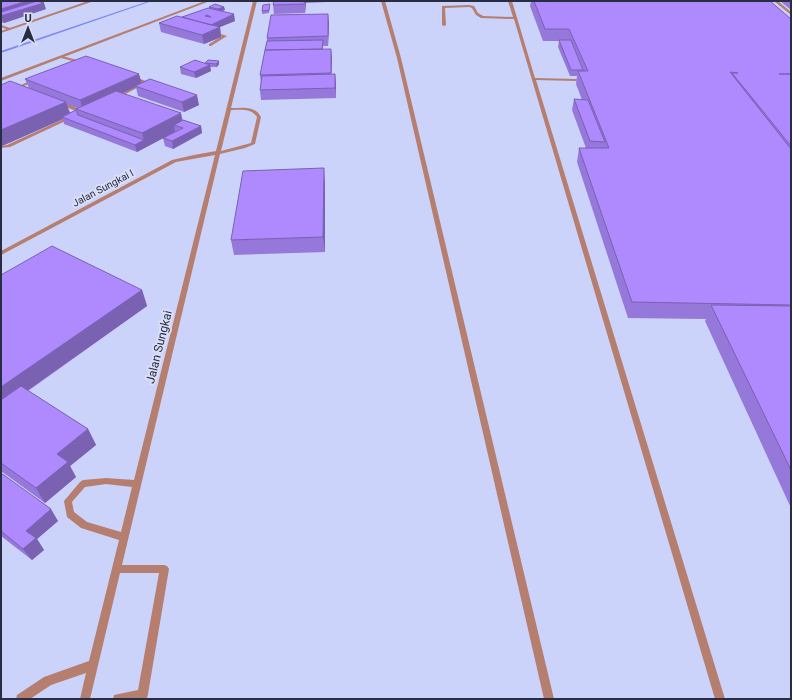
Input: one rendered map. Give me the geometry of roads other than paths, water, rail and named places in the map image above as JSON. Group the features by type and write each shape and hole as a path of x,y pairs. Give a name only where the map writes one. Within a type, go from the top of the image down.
{"street":[{"path":"1,32 92,1"},
{"path":"1,80 208,1"},
{"path":"75,3 82,4"}],"lane":[{"name":"Jalan Sungkai","path":"84,699 254,1"},
{"path":"383,1 400,65 549,699"},
{"path":"510,1 720,699"},
{"path":"776,1 791,14"},
{"path":"444,25 443,7 469,6 473,7 477,14 482,17 515,18"},
{"path":"164,18 171,20"},
{"path":"1,26 9,29"},
{"path":"208,30 225,36 210,45"},
{"path":"62,57 88,64"},
{"path":"74,65 80,62"},
{"path":"109,100 146,82 123,75"},
{"path":"36,93 21,86 41,78"},
{"path":"533,79 576,80"},
{"path":"57,101 78,110 88,109"},
{"path":"1,147 8,146 76,114 59,107"},
{"name":"Jalan Sungkai I","path":"1,253 174,160 190,155 246,147 252,144 259,117 256,112 249,109 228,110"},
{"path":"124,537 84,525 70,514 68,501 83,484 106,481 137,484"},
{"path":"116,569 164,569 142,694 118,699"},
{"path":"21,699 48,681 93,665"}],"waterway":[{"path":"1,52 151,1"}]}
